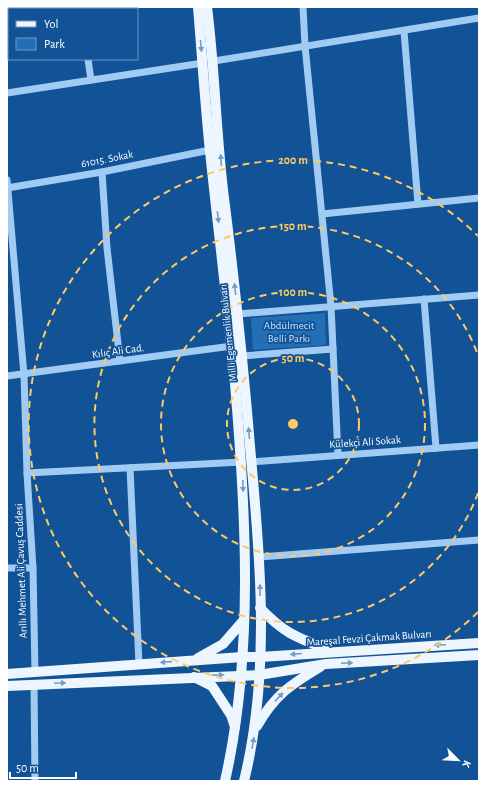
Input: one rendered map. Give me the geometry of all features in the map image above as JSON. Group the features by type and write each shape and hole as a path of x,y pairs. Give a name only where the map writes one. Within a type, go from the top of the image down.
{"main road":[{"name":"Milli Egemenlik Bulvarı","path":"198,7 210,150 232,346 260,557 260,657 256,728"},
{"name":"Milli Egemenlik Bulvarı","path":"207,7 214,61 222,185 242,356 247,462 246,557 242,657 236,730 226,781"},
{"path":"260,608 276,625 290,635 333,651"},
{"path":"194,660 223,644 243,621"},
{"name":"Mareşal Fevzi Çakmak Bulvarı","path":"7,674 194,660 479,643"},
{"path":"7,686 240,674 259,675 326,664 479,656"},
{"path":"244,781 256,728 265,713 293,683 326,664"},
{"path":"194,677 212,686 231,715 236,730"}],"street":[{"path":"303,7 305,46 331,306 338,455"},
{"path":"214,61 479,18"},
{"path":"404,30 418,204"},
{"path":"88,60 90,80"},
{"path":"7,92 203,63"},
{"name":"61015. Sokak","path":"8,188 102,172 210,150"},
{"path":"102,172 107,248 120,361"},
{"name":"Arıllı Mehmet Ali Çavuş Caddesi","path":"7,180 9,231 24,375 27,473 33,568 35,673"},
{"path":"322,214 479,198"},
{"path":"238,314 479,295"},
{"path":"424,299 436,448"},
{"name":"Kılıç Ali Cad.","path":"7,376 24,375 232,346"},
{"path":"242,356 333,349"},
{"name":"Külekçi Ali Sokak","path":"27,473 247,462 479,445"},
{"path":"130,468 138,664"},
{"path":"260,557 479,540"},
{"path":"7,568 33,568"},
{"path":"34,684 35,781"}],"green space":[{"name":"Abdülmecit Belli Parkı","path":"325,313 326,345 253,350 251,318"}]}
